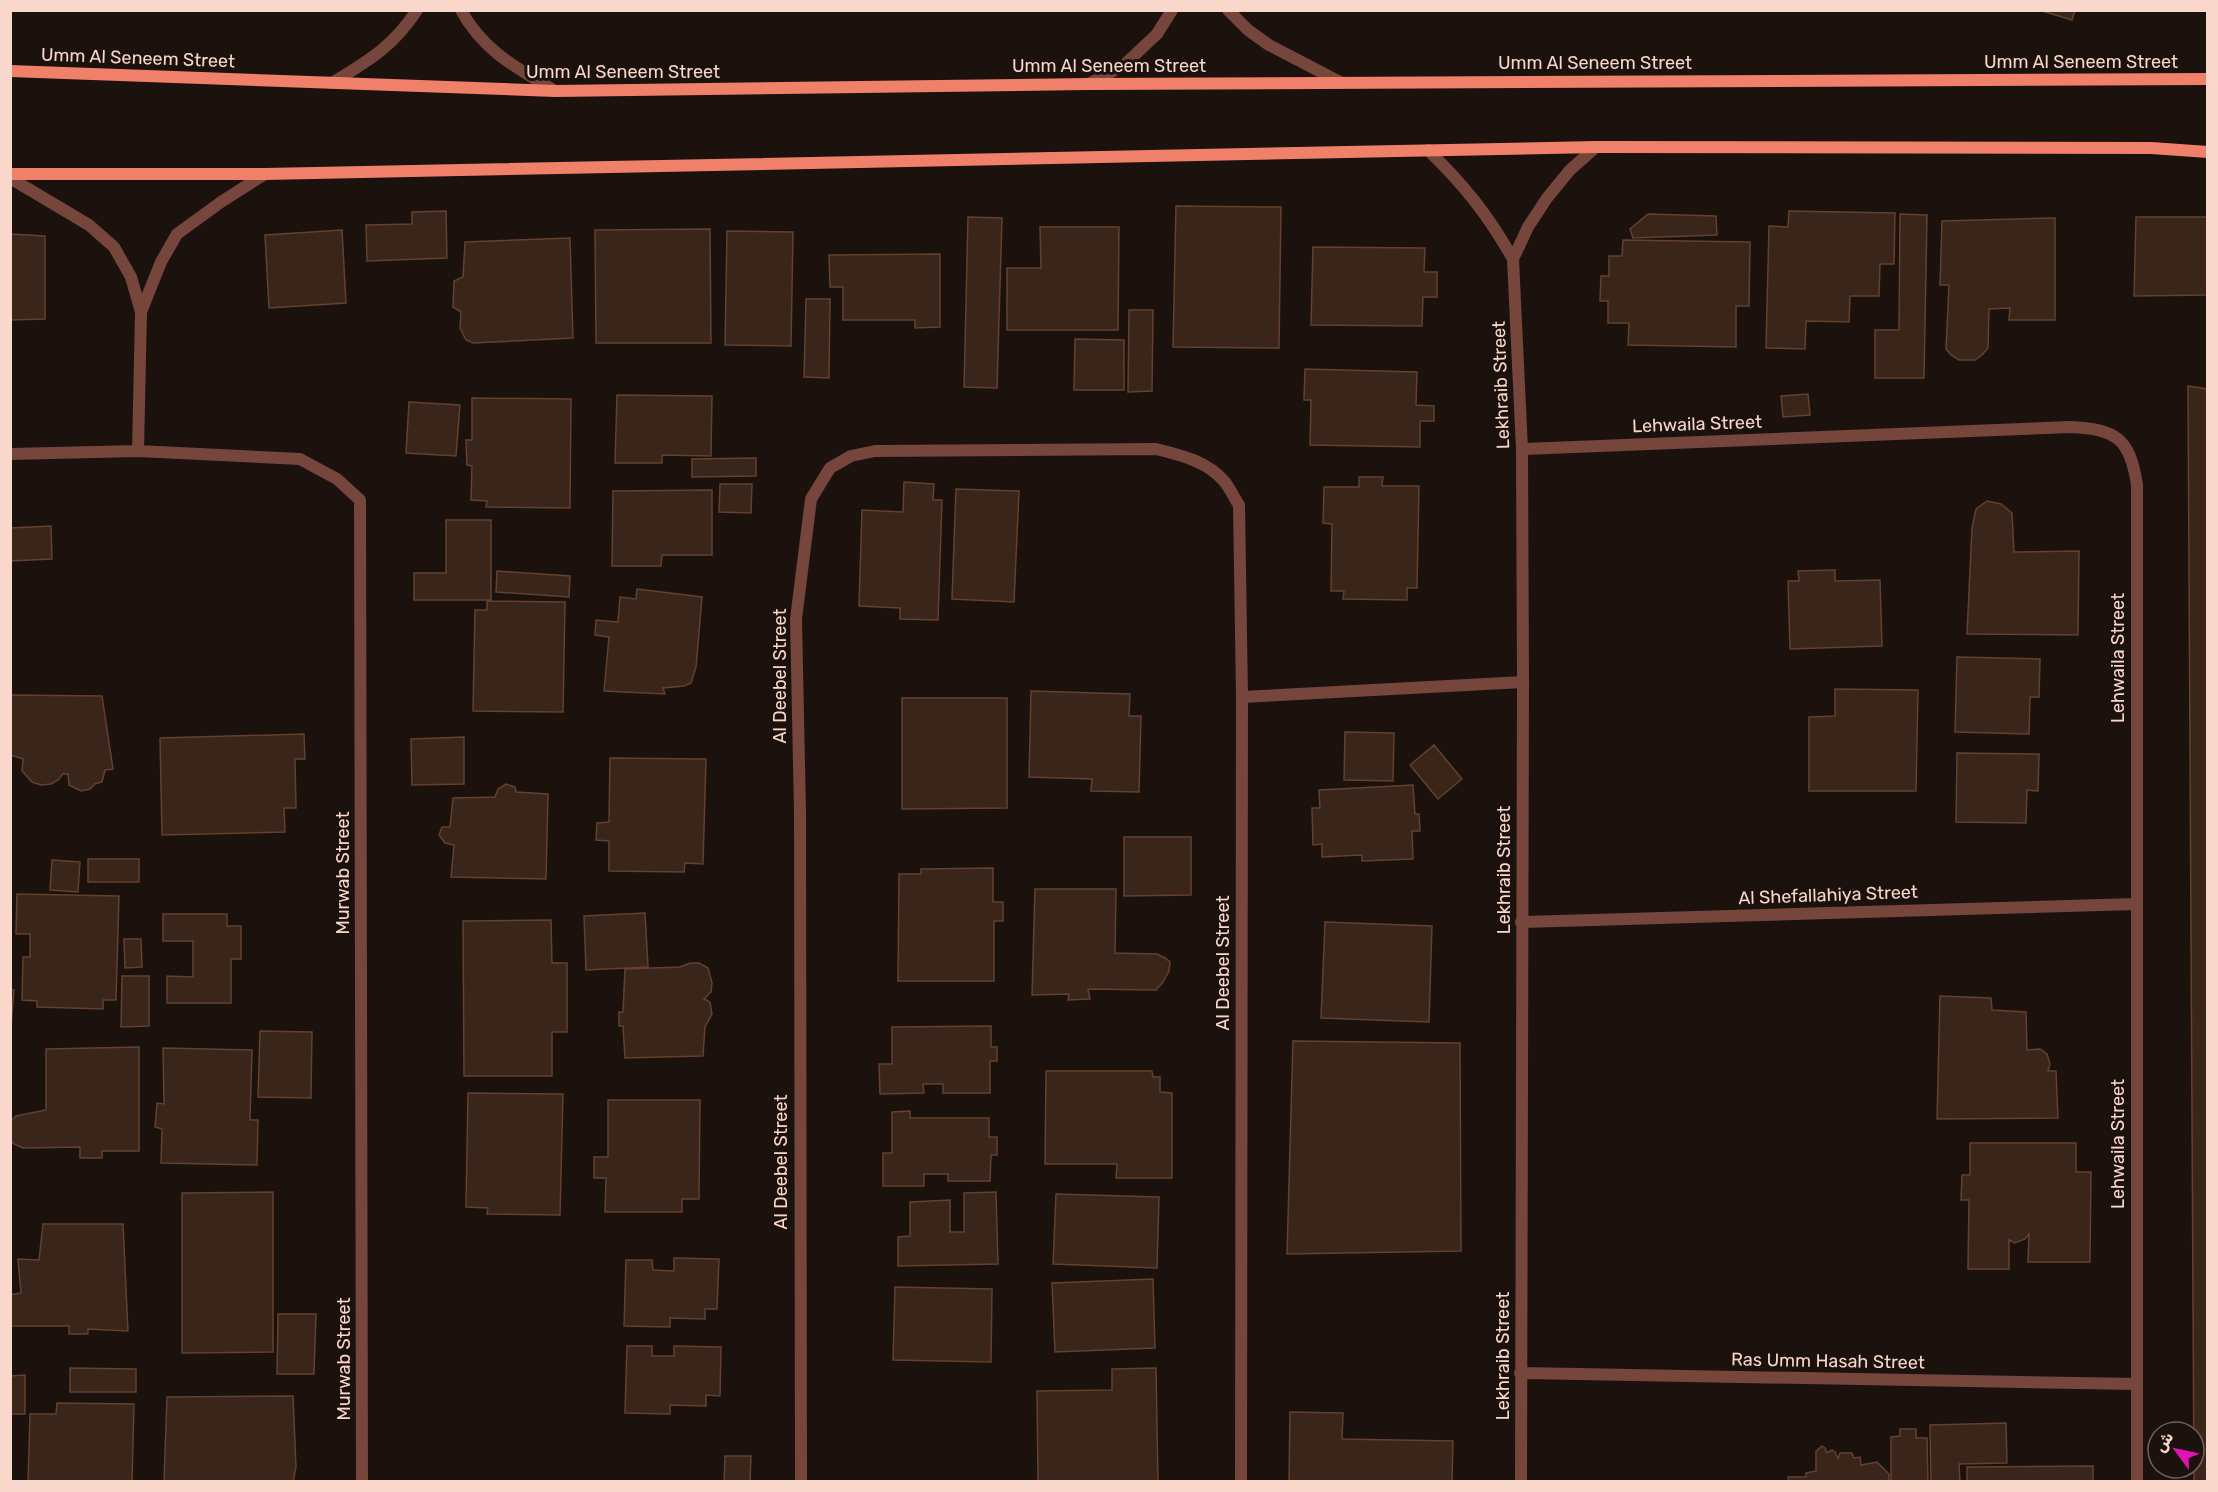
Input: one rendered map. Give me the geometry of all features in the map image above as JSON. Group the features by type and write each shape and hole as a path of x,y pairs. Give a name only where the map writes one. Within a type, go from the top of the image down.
{"main road":[{"name":"Umm Al Seneem Street","path":"10,71 555,92 1088,84 2208,79"},
{"path":"10,176 265,174 1596,147 2151,148 2208,152"}],"street":[{"path":"332,83 377,55 403,31 417,10"},
{"path":"461,10 471,29 499,56 555,92"},
{"path":"1088,84 1123,66 1157,34 1172,10"},
{"path":"1228,10 1248,30 1269,45 1342,83"},
{"name":"Lekhraib Street","path":"1521,1482 1522,449 1513,259 1528,227 1546,198 1570,170 1596,147"},
{"name":"Lekhraib Street","path":"1428,150 1459,180 1479,205 1513,259"},
{"path":"141,312 161,262 177,234 265,174"},
{"path":"10,176 89,225 114,247 131,277 141,312 138,451"},
{"name":"Lehwaila Street","path":"1522,449 2070,427 2104,431 2117,436 2129,450 2137,485 2137,1482"},
{"name":"Al Deebel Street","path":"801,1482 800,812 796,619 811,499 830,468 851,456 874,451 1156,449 1185,456 1206,466 1224,481 1239,505 1242,697 1241,1482"},
{"name":"Murwab Street","path":"10,454 138,451 300,459 337,479 360,500 363,1482"},
{"path":"1242,697 1523,682"},
{"name":"Al Shefallahiya Street","path":"1521,922 2136,904"},
{"name":"Ras Umm Hasah Street","path":"1520,1374 2136,1384"}],"building":[{"path":"2039,10 2075,10 2072,20"},
{"path":"1176,206 1281,207 1279,348 1173,347"},
{"path":"446,211 447,258 367,261 366,225 412,224 412,212"},
{"path":"1789,211 1895,213 1894,264 1880,264 1879,296 1850,296 1849,322 1806,321 1805,349 1766,348 1769,226 1788,227"},
{"path":"1648,214 1716,216 1717,235 1633,238 1630,229"},
{"path":"1900,214 1927,215 1924,378 1875,378 1875,330 1899,330"},
{"path":"968,217 1002,218 997,388 964,387"},
{"path":"2136,217 2208,217 2208,295 2134,296"},
{"path":"2055,218 2055,320 2009,320 2010,308 1989,309 1988,348 1975,360 1959,360 1951,355 1946,349 1949,285 1940,285 1942,221"},
{"path":"1040,227 1119,227 1118,330 1007,330 1007,268 1041,268"},
{"path":"710,229 711,343 596,343 595,230"},
{"path":"342,230 346,303 269,308 265,235"},
{"path":"727,231 793,232 791,346 725,345"},
{"path":"10,234 45,236 45,319 10,320"},
{"path":"570,238 573,338 473,343 466,340 460,328 461,312 453,307 454,281 463,277 465,242"},
{"path":"1623,240 1750,242 1749,306 1736,306 1736,347 1628,345 1629,323 1608,323 1608,301 1600,301 1601,276 1609,276 1609,256 1622,256"},
{"path":"1313,247 1425,248 1424,272 1437,272 1437,297 1423,297 1422,326 1311,325"},
{"path":"940,254 940,327 915,328 915,320 843,320 843,287 830,287 829,255"},
{"path":"806,299 830,299 829,378 804,377"},
{"path":"1129,310 1153,310 1152,391 1128,392"},
{"path":"1075,339 1124,340 1124,390 1074,390"},
{"path":"1305,369 1417,372 1416,405 1434,406 1434,421 1420,421 1420,447 1310,445 1311,400 1304,400"},
{"path":"2188,386 2208,389 2208,1482 2194,1482 2194,1480 2206,1480 2206,1420 2194,1420"},
{"path":"1808,394 1810,415 1783,417 1781,396"},
{"path":"617,395 712,396 711,456 662,455 662,463 615,463"},
{"path":"472,398 571,399 570,508 486,507 487,501 471,500 472,466 467,465 466,440 472,440"},
{"path":"409,402 460,405 456,456 406,453"},
{"path":"756,458 756,476 692,477 692,459"},
{"path":"1359,477 1383,477 1382,486 1419,486 1417,588 1407,588 1407,600 1343,599 1344,591 1331,591 1332,524 1323,523 1324,487 1359,487"},
{"path":"904,482 934,484 933,500 942,500 938,620 900,619 900,608 859,606 862,510 903,512"},
{"path":"720,484 752,484 751,513 719,512"},
{"path":"956,489 1019,491 1014,602 952,599"},
{"path":"712,490 712,555 662,555 661,566 612,566 613,491"},
{"path":"1987,501 2001,504 2012,513 2014,552 2079,551 2078,635 1967,634 1972,528 1976,509"},
{"path":"446,520 491,520 491,600 414,600 414,573 446,573"},
{"path":"51,526 52,559 10,561 10,528"},
{"path":"1835,570 1835,581 1880,580 1882,646 1790,649 1788,581 1799,581 1798,571"},
{"path":"497,571 570,576 569,597 496,592"},
{"path":"637,589 702,597 696,667 691,683 663,688 665,694 604,691 609,637 595,635 596,620 618,622 620,597 636,599"},
{"path":"487,601 565,602 563,712 473,711 475,610 487,610"},
{"path":"1957,657 2040,659 2039,697 2030,697 2029,734 1955,732"},
{"path":"1835,689 1918,690 1916,791 1809,791 1809,717 1835,716"},
{"path":"1031,691 1130,694 1129,716 1141,716 1139,792 1091,791 1092,779 1029,777"},
{"path":"10,695 102,696 113,769 105,770 102,782 81,791 69,785 68,774 63,774 51,784 41,785 32,782 22,771 23,759 10,755"},
{"path":"902,698 1007,698 1007,808 902,809"},
{"path":"1345,732 1394,733 1393,781 1344,780"},
{"path":"304,734 305,759 295,759 296,808 284,808 285,832 162,835 160,738"},
{"path":"464,737 464,784 412,785 411,739"},
{"path":"1434,745 1462,779 1438,799 1410,765"},
{"path":"1957,753 2039,754 2038,791 2027,790 2026,823 1956,822"},
{"path":"610,758 706,759 703,864 685,863 684,872 609,871 609,841 596,840 597,823 609,822"},
{"path":"506,784 515,787 516,792 548,794 546,879 451,877 454,845 445,843 439,835 442,827 450,827 453,798 495,797 498,789"},
{"path":"1413,785 1415,814 1419,814 1420,831 1412,831 1413,859 1362,861 1362,855 1322,857 1322,844 1313,845 1312,808 1320,808 1319,790"},
{"path":"1124,837 1191,837 1191,895 1124,896"},
{"path":"88,859 139,859 139,882 88,882"},
{"path":"52,860 80,862 78,892 50,890"},
{"path":"993,868 993,902 1003,902 1003,921 994,921 994,981 898,981 899,874 921,874 921,869"},
{"path":"1035,889 1116,889 1115,953 1157,954 1165,958 1170,962 1169,971 1163,982 1156,990 1088,989 1090,999 1068,1000 1069,994 1032,995"},
{"path":"17,894 119,896 116,1000 103,1000 103,1009 37,1007 37,1001 22,1000 23,957 30,957 30,934 16,934"},
{"path":"645,913 648,967 586,970 584,916"},
{"path":"163,914 227,914 227,926 241,926 241,959 231,959 231,1003 167,1003 167,976 193,977 193,941 163,941"},
{"path":"551,920 552,963 567,963 567,1032 552,1032 552,1076 464,1076 463,921"},
{"path":"1325,922 1432,926 1429,1022 1321,1018"},
{"path":"124,939 141,939 142,967 125,968"},
{"path":"690,963 699,963 708,968 712,983 711,992 704,999 710,1002 712,1014 705,1027 703,1056 625,1058 623,1026 619,1026 619,1012 623,1012 625,969 680,967"},
{"path":"122,976 149,976 149,1026 121,1027"},
{"path":"10,990 14,990 11,1027 10,1027"},
{"path":"1940,996 1991,998 1992,1010 2026,1012 2027,1050 2040,1049 2047,1054 2050,1064 2048,1071 2056,1071 2058,1118 1937,1119"},
{"path":"991,1026 991,1047 997,1047 997,1061 990,1061 990,1093 943,1093 943,1084 923,1084 924,1093 880,1094 879,1064 892,1064 892,1027"},
{"path":"260,1031 312,1032 311,1098 258,1097"},
{"path":"1293,1041 1460,1043 1461,1251 1287,1254"},
{"path":"139,1047 139,1151 102,1151 102,1158 80,1158 80,1147 23,1148 14,1144 10,1139 10,1122 16,1116 46,1110 46,1049"},
{"path":"163,1048 252,1050 250,1120 258,1120 257,1165 161,1163 162,1129 155,1127 157,1103 164,1104"},
{"path":"1046,1071 1152,1071 1153,1077 1160,1077 1160,1092 1172,1093 1172,1178 1116,1178 1117,1164 1045,1164"},
{"path":"468,1093 563,1094 560,1215 487,1214 488,1208 466,1207"},
{"path":"608,1100 700,1100 699,1199 682,1199 682,1212 605,1212 606,1178 594,1178 594,1157 608,1157"},
{"path":"910,1111 910,1118 989,1118 989,1137 997,1137 997,1155 991,1155 990,1181 948,1181 948,1174 924,1174 924,1186 883,1186 883,1153 892,1153 892,1112"},
{"path":"1970,1143 2076,1143 2076,1172 2091,1172 2090,1262 2028,1262 2029,1234 2025,1239 2015,1243 2009,1240 2009,1269 1968,1269 1969,1200 1961,1200 1962,1175 1970,1175"},
{"path":"273,1192 273,1352 182,1353 182,1193"},
{"path":"996,1192 998,1264 898,1266 898,1237 910,1236 910,1202 950,1200 950,1232 964,1232 964,1193"},
{"path":"1056,1194 1159,1197 1157,1268 1053,1264"},
{"path":"43,1224 123,1224 128,1331 88,1329 88,1334 69,1334 69,1326 10,1326 10,1295 21,1293 18,1259 39,1260"},
{"path":"674,1258 719,1259 717,1309 705,1309 705,1319 670,1318 670,1327 624,1326 626,1260 652,1260 653,1270 674,1271"},
{"path":"1153,1279 1155,1348 1055,1352 1052,1283"},
{"path":"895,1287 992,1289 991,1362 893,1360"},
{"path":"278,1314 316,1314 314,1374 277,1374"},
{"path":"627,1346 652,1346 652,1356 674,1356 674,1346 721,1347 720,1396 706,1395 706,1406 670,1405 670,1414 625,1413"},
{"path":"70,1368 136,1369 136,1392 70,1392"},
{"path":"1156,1368 1158,1482 1038,1482 1037,1391 1112,1390 1112,1369"},
{"path":"25,1375 25,1414 10,1414 10,1376"},
{"path":"293,1396 296,1467 293,1482 164,1482 167,1397"},
{"path":"57,1403 134,1404 132,1482 28,1482 30,1414 56,1414"},
{"path":"1290,1412 1343,1413 1342,1439 1453,1441 1452,1482 1289,1482"},
{"path":"2006,1423 2007,1463 1959,1464 1960,1482 1931,1482 1930,1425"},
{"path":"1900,1429 1916,1429 1916,1438 1927,1438 1928,1482 1891,1482 1891,1437 1900,1436"},
{"path":"1822,1446 1827,1453 1832,1450 1835,1452 1838,1459 1840,1453 1852,1453 1854,1458 1860,1457 1861,1465 1877,1462 1889,1474 1889,1482 1789,1482 1788,1477 1806,1477 1806,1473 1816,1471 1816,1451"},
{"path":"725,1456 751,1456 750,1482 724,1482"},
{"path":"2093,1466 2093,1482 1967,1482 1967,1467"}]}
